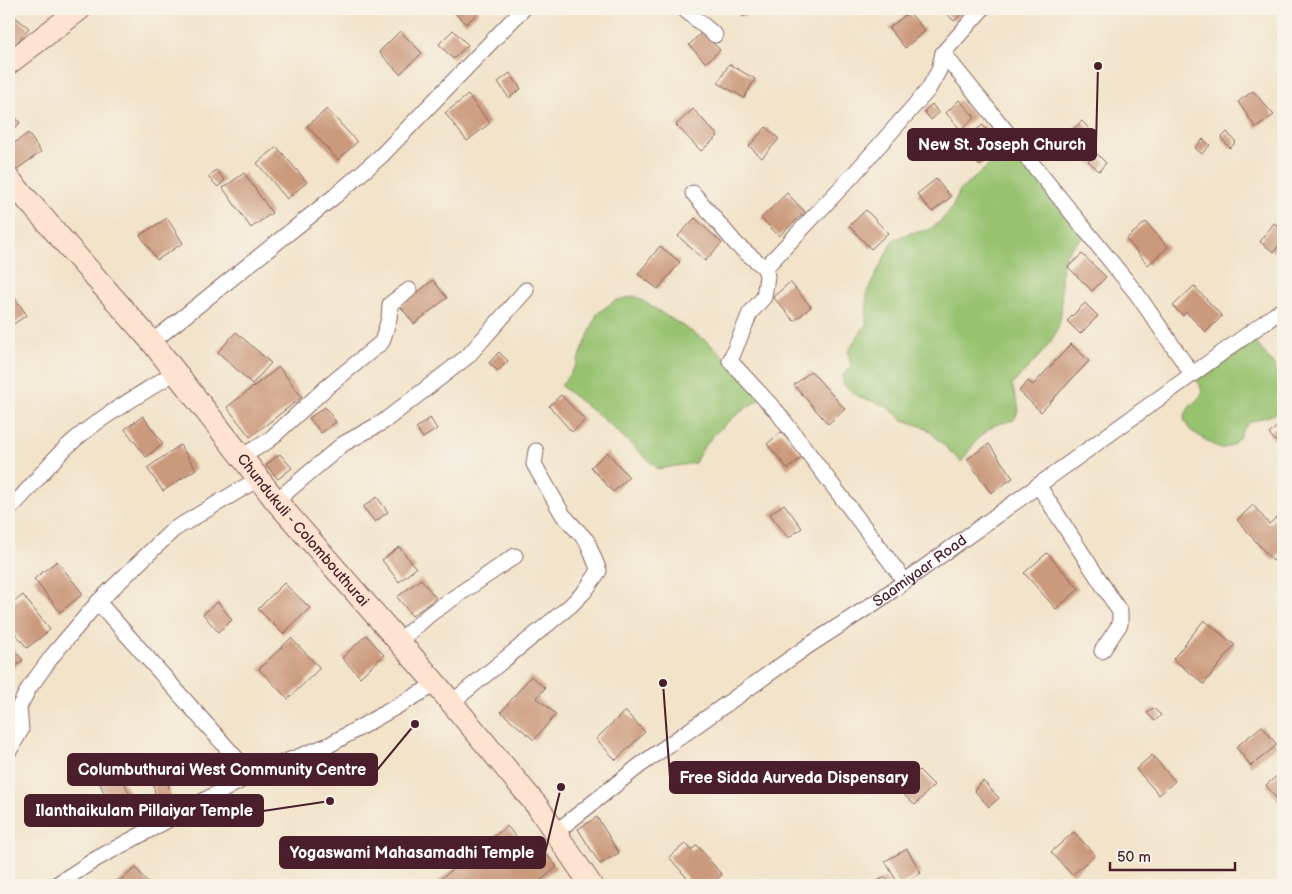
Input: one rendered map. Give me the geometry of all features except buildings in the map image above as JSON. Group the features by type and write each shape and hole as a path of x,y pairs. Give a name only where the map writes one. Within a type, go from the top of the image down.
{"main road":[{"path":"9,63 80,9"},
{"name":"Chundukuli - Colombouthurai","path":"9,179 152,342 276,501 436,684 450,704 538,807 591,885"}],"street":[{"path":"152,342 335,196 382,156 523,9"},
{"path":"684,9 714,36"},
{"path":"765,268 853,175 928,90 939,70 942,53 982,9"},
{"path":"942,53 1137,294 1192,374"},
{"path":"693,194 737,245 765,268 767,276 764,297 750,313 730,361 778,413 904,580"},
{"path":"242,457 268,441 327,387 382,342 389,319 390,304 409,290"},
{"path":"276,501 343,444 383,422 468,356 526,290"},
{"name":"Saamiyaar Road","path":"556,832 639,766 1038,485 1283,309"},
{"path":"9,509 24,496 47,465 71,443 176,372"},
{"path":"450,704 570,606 585,591 599,571 587,541 563,515 534,464 536,451"},
{"path":"9,751 21,730 19,707 29,688 53,655 98,602 174,530 258,479"},
{"path":"1038,485 1120,612 1120,624 1102,651"},
{"path":"399,642 430,614 514,556"},
{"path":"98,602 251,775"},
{"path":"56,885 96,859 251,775 330,745 436,684"}],"green space":[{"path":"1014,144 1087,234 1072,247 1065,257 1062,266 1062,305 1056,333 1045,349 1012,385 1019,409 1014,420 995,425 979,437 961,462 926,428 903,420 886,406 857,396 844,385 842,376 851,366 848,351 866,324 867,292 893,240 910,233 929,230 943,219 953,206 960,190"},
{"path":"635,296 705,340 730,361 764,397 724,425 707,443 695,463 658,469 609,424 561,386 576,365 597,314 614,301"},
{"path":"1248,334 1276,371 1280,380 1280,401 1275,414 1248,423 1235,443 1220,449 1190,430 1184,420 1190,406 1201,395 1199,383 1192,374"}],"place":[{"name":"New St. Joseph Church","path":"1098,66"},
{"name":"Free Sidda Aurveda Dispensary","path":"663,683"},
{"name":"Columbuthurai West Community Centre","path":"415,724"},
{"name":"Yogaswami Mahasamadhi Temple","path":"561,787"},
{"name":"Ilanthaikulam Pillaiyar Temple","path":"330,801"}]}
